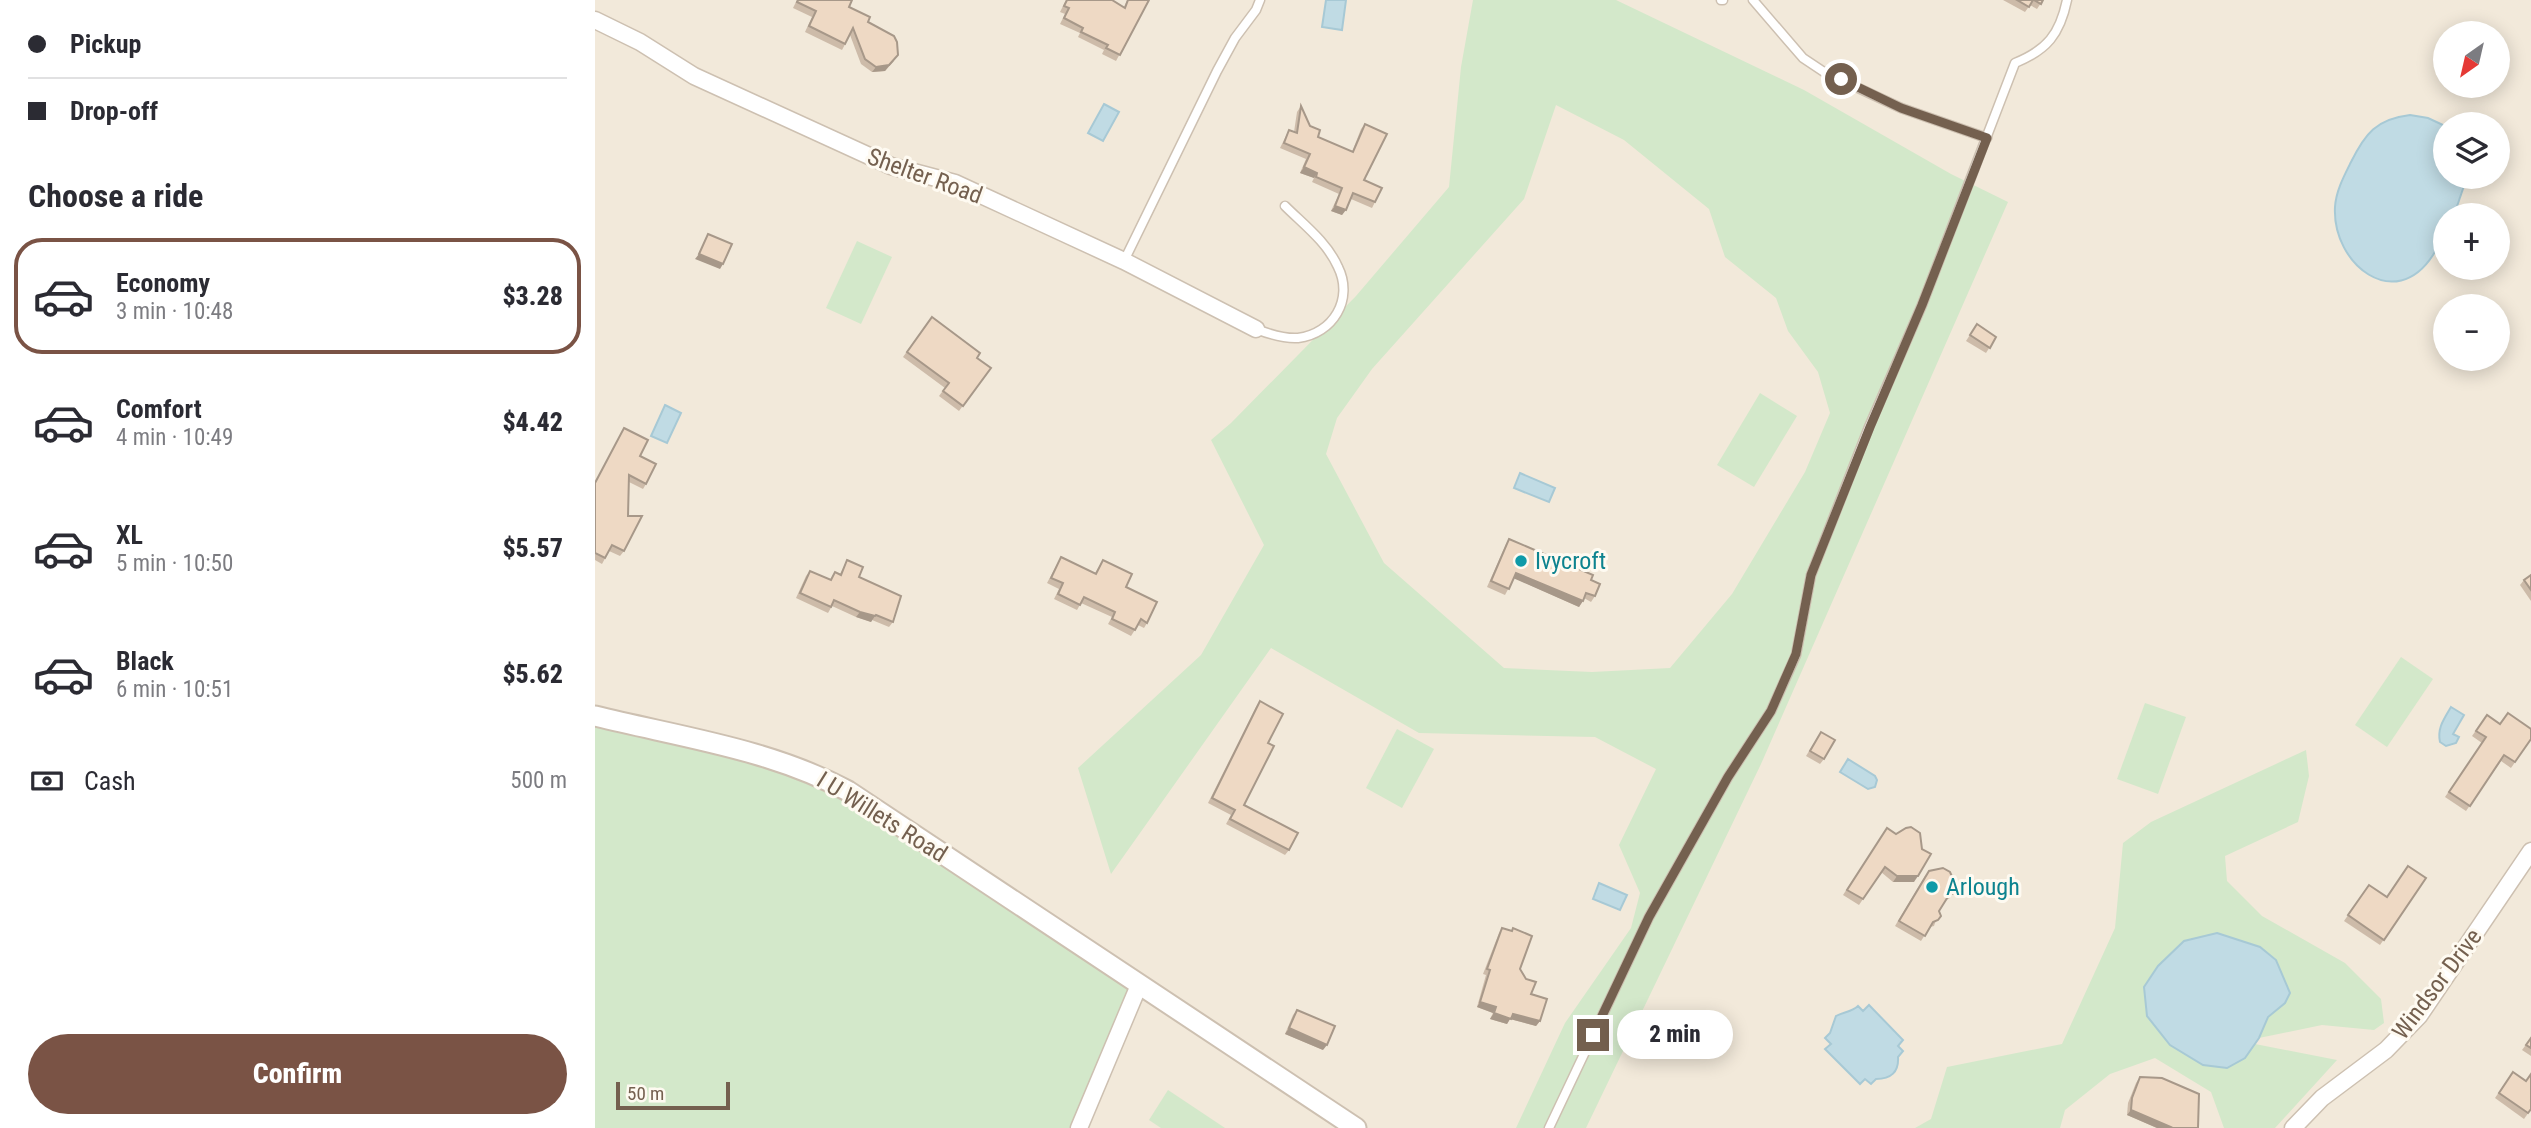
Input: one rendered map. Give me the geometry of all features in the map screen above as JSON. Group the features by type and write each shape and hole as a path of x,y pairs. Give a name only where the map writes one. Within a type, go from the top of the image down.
{"street":[{"name":"Shelter Road","path":"595,20 640,42 694,76 891,166 955,183 1124,261 1256,329"},
{"name":"I U Willets Road","path":"595,716 772,760 827,780 863,800 1356,1128"},
{"name":"Windsor Drive","path":"2293,1128 2322,1098 2386,1050 2420,1016 2531,850"},
{"path":"1079,1128 1139,985"}],"lane":[{"path":"1124,261 1217,71 1260,0"},
{"path":"1753,0 1803,58 1824,72 1901,108 1987,138"},
{"path":"1549,1128 1649,917 1728,777 1771,711 1796,654 1811,575 1922,305 2015,63 2049,45 2067,0"},
{"path":"1256,329 1282,337 1308,336 1330,325 1342,303 1340,270 1334,259 1285,206"}],"shaded area":[{"path":"595,0 2531,0 2531,1128 595,1128"}],"green space":[{"path":"1473,0 1616,0 1804,90 1951,174 2008,202 1761,764 1586,1128 1516,1128 1565,1023 1631,928 1640,893 1619,845 1656,769 1595,737 1419,733 1271,648 1111,874 1078,768 1201,655 1264,545 1211,440 1356,296 1449,187 1461,67","holes":["1556,105 1624,140 1709,209 1725,257 1776,298 1788,331 1818,372 1830,413 1805,472 1732,594 1670,668 1592,672 1504,668 1384,563 1326,454 1337,418 1372,369 1524,199"]},
{"path":"857,241 892,257 861,324 826,308"},
{"path":"1760,393 1797,416 1754,487 1717,465"},
{"path":"2401,657 2433,679 2387,747 2355,725"},
{"path":"2145,703 2186,717 2158,794 2117,779"},
{"path":"595,716 789,765 1139,985 1071,1128 595,1128"},
{"path":"1397,729 1434,749 1402,808 1366,788"},
{"path":"2306,750 2309,776 2298,822 2225,856 2227,881 2262,916 2345,963 2381,999 2384,1023 2374,1030 2322,1025 2259,1038 2268,1017 2285,1003 2290,993 2276,960 2260,947 2217,933 2184,941 2245,1058 2255,1044 2337,1060 2275,1128 2224,1128 2211,1092 2155,1058 2110,1074 2065,1110 2060,1128 1915,1128 1931,1119 1947,1067 2062,1044 2115,928 2123,843 2151,822"},
{"path":"1168,1090 1225,1128 1161,1128 1149,1120"}],"water":[{"path":"1326,0 1346,0 1342,30 1322,27"},
{"path":"1104,104 1119,112 1103,141 1088,133"},
{"path":"2410,115 2433,120 2433,189 2463,189 2458,203 2433,203 2433,255 2418,272 2401,280 2385,281 2369,274 2355,263 2344,247 2337,228 2335,207 2346,173 2367,136 2380,124"},
{"path":"665,405 681,413 667,443 651,436"},
{"path":"1520,473 1555,488 1549,502 1514,488"},
{"path":"2451,707 2464,715 2453,734 2459,737 2456,743 2446,746 2440,742 2439,732"},
{"path":"1848,759 1875,776 1875,787 1868,789 1840,772"},
{"path":"1599,883 1627,895 1620,910 1593,899"},
{"path":"2217,933 2260,947 2276,960 2290,993 2285,1003 2268,1017 2259,1038 2245,1058 2227,1068 2203,1065 2170,1045 2147,1016 2144,987 2158,966 2184,941"},
{"path":"1869,1005 1903,1040 1898,1046 1903,1051 1898,1057 1893,1074 1876,1079 1871,1084 1865,1079 1860,1084 1825,1049 1831,1044 1825,1038 1830,1033 1836,1016 1858,1006 1863,1011"}],"building":[{"path":"852,0 849,7 870,17 868,22 894,36 898,55 889,65 876,67 865,59 853,28 845,44 809,26 816,11 797,2"},
{"path":"1067,0 1112,0 1125,8 1128,0 1149,0 1120,55 1106,48 1108,45 1081,32 1083,28 1064,18 1069,8 1064,6"},
{"path":"2017,0 2033,0 2029,7"},
{"path":"1301,106 1310,126 1320,130 1318,137 1353,152 1365,124 1387,134 1364,180 1382,188 1375,202 1353,193 1346,210 1335,206 1342,188 1316,177 1317,173 1304,167 1310,154 1284,143 1289,130 1297,133"},
{"path":"708,234 732,244 723,264 699,254"},
{"path":"932,317 980,353 977,358 991,368 963,406 943,391 949,383 907,352"},
{"path":"1977,324 1996,337 1990,348 1970,335"},
{"path":"624,428 648,440 640,456 656,464 646,484 629,475 628,516 642,516 624,551 612,545 605,558 595,553 595,483"},
{"name":"Ivycroft","path":"1509,539 1593,575 1591,580 1600,584 1595,596 1586,593 1583,601 1516,573 1509,589 1491,581"},
{"path":"1061,557 1096,574 1103,560 1132,574 1126,587 1157,602 1147,623 1141,619 1135,630 1112,619 1115,612 1084,597 1080,605 1058,594 1063,583 1051,578"},
{"path":"847,560 863,567 859,577 901,596 893,622 860,612 834,600 831,607 800,593 810,571 831,580 835,572 841,575"},
{"path":"2531,575 2531,590 2524,580"},
{"path":"1260,701 1283,714 1268,743 1274,746 1244,805 1298,833 1289,850 1230,819 1235,810 1212,798"},
{"path":"2508,713 2531,729 2531,739 2515,762 2504,755 2470,806 2449,792 2486,737 2476,731 2487,715 2500,724"},
{"path":"1821,732 1835,740 1824,759 1810,751"},
{"path":"1911,827 1920,833 1922,849 1931,854 1918,876 1897,876 1885,867 1863,899 1847,890 1887,828 1896,834"},
{"path":"2408,866 2426,878 2384,940 2348,915 2369,885 2387,897"},
{"path":"1943,868 1950,872 1957,888 1949,895 1939,911 1941,916 1933,922 1925,936 1899,921 1929,871"},
{"path":"1502,928 1512,931 1513,928 1532,936 1520,969 1526,979 1536,982 1531,994 1547,999 1540,1021 1513,1014 1511,1019 1494,1013 1496,1007 1480,1002 1490,970 1487,969"},
{"path":"1297,1010 1335,1026 1327,1045 1289,1028"},
{"path":"2513,1072 2526,1081 2531,1074 2531,1109 2528,1113 2499,1093"},
{"path":"2140,1077 2162,1078 2199,1094 2198,1128 2170,1128 2131,1110 2132,1098"}],"place":[{"name":"Ivycroft","path":"1521,561"},
{"name":"Arlough","path":"1932,887"}],"route":[{"path":"1593,1035 1649,917 1728,777 1771,711 1796,654 1811,575 1987,138 1901,108 1841,79"}]}
